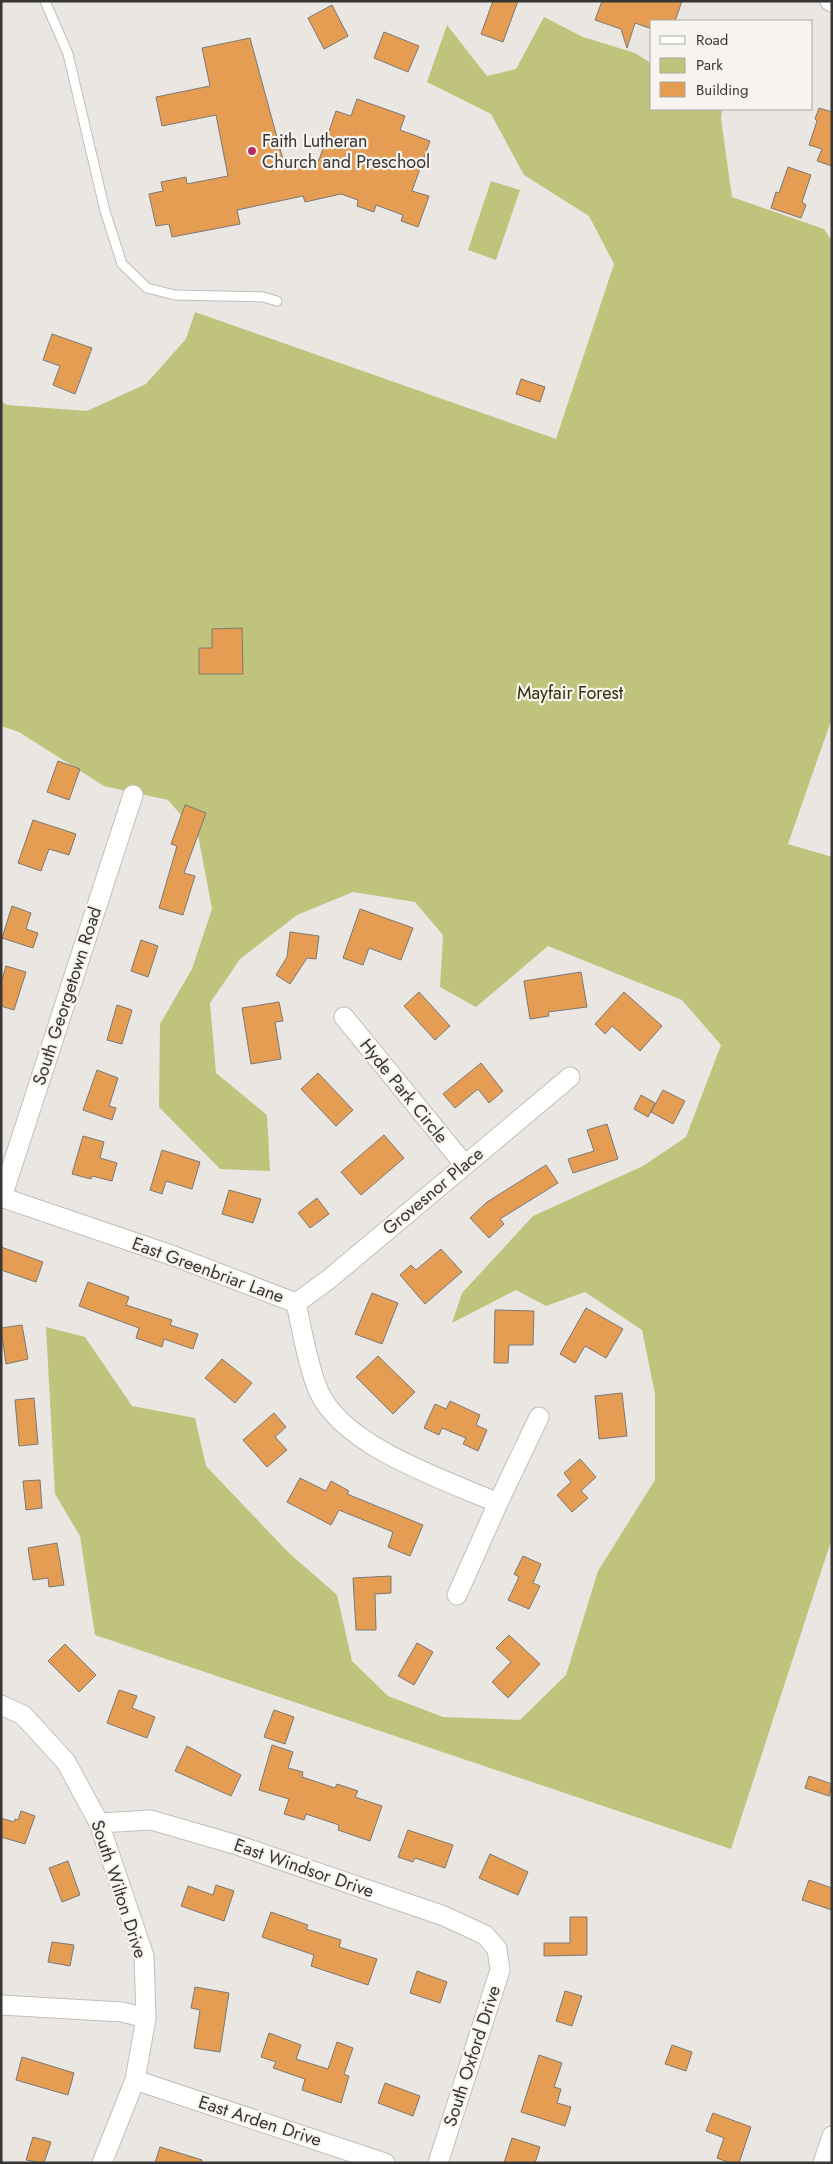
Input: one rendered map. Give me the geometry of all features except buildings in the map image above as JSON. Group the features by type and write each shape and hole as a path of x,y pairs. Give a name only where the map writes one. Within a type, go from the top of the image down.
{"street":[{"name":"South Georgetown Road","path":"2,1197 133,795"},
{"name":"Hyde Park Circle","path":"344,1017 464,1164"},
{"name":"Grovesnor Place","path":"296,1303 328,1280 570,1077"},
{"name":"East Greenbriar Lane","path":"2,1197 174,1256 296,1303 320,1392 345,1426 402,1462 498,1503"},
{"path":"457,1595 498,1503 540,1417"},
{"name":"South Wilton Drive","path":"1,1705 23,1715 66,1762 99,1824 144,1956 146,2018 134,2080 102,2163"},
{"name":"East Windsor Drive","path":"99,1824 151,1820 237,1845 444,1916 485,1934 497,1949"},
{"name":"South Oxford Drive","path":"438,2163 500,1970 497,1949"},
{"path":"1,2005 122,2012 146,2018"},
{"name":"East Arden Drive","path":"134,2080 385,2163"},
{"path":"823,2163 832,2136"}],"lane":[{"path":"45,1 68,54 105,212 122,264 147,288 175,295 263,297 277,301"}],"green space":[{"name":"Mayfair Forest","path":"544,17 583,37 635,53 650,63 650,110 722,110 721,119 732,197 824,229 832,241 832,718 788,844 832,857 832,1538 731,1849 95,1635 80,1536 55,1494 46,1327 85,1337 132,1406 195,1418 206,1466 288,1552 337,1595 352,1661 388,1696 443,1717 520,1720 566,1675 598,1571 655,1480 655,1394 642,1330 585,1292 546,1306 516,1290 452,1323 462,1293 533,1216 643,1166 686,1137 721,1045 682,1000 548,946 476,1007 440,987 443,935 415,902 353,892 297,915 240,959 210,1003 216,1073 267,1115 270,1171 220,1169 159,1107 160,1024 192,969 212,909 198,835 168,800 104,786 19,732 1,726 1,401 7,405 87,411 146,384 186,339 195,312 556,439 614,264 589,216 524,175 491,114 427,82 447,25 487,76 516,69"},
{"path":"491,181 520,190 496,260 468,250"}],"place":[{"name":"Faith Lutheran Church and Preschool","path":"252,151"}]}
